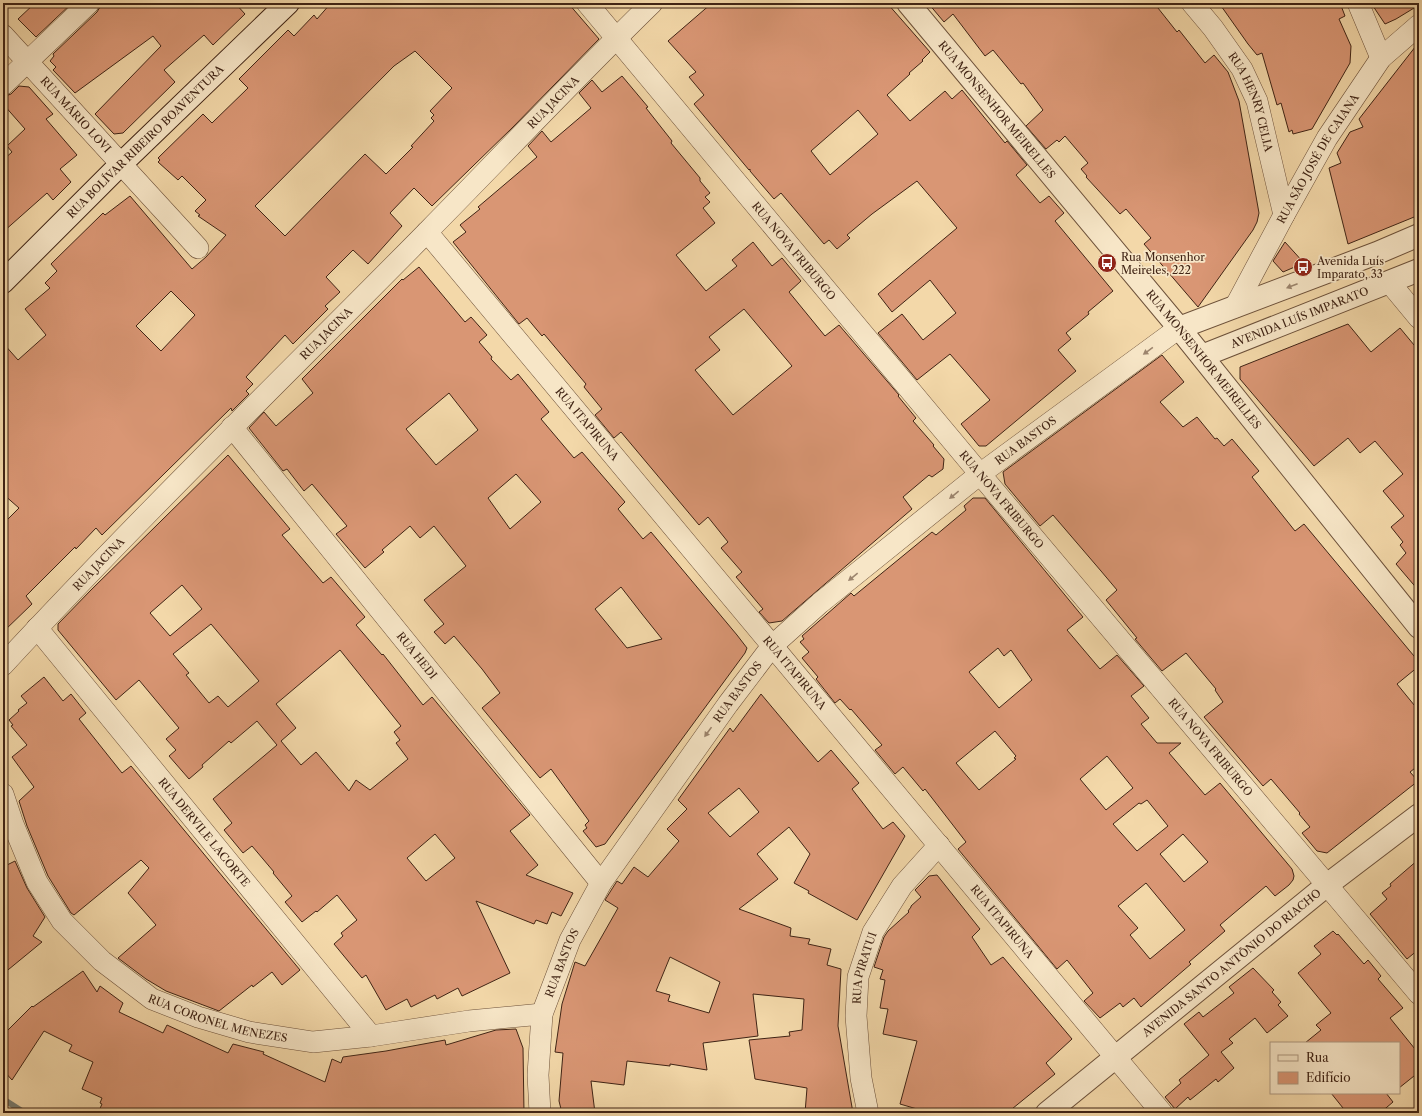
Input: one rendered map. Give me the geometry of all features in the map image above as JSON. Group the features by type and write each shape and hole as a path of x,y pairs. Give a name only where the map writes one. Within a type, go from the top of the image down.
{"street":[{"path":"3,85 89,3"},
{"name":"RUA BOLÍVAR RIBEIRO BOAVENTURA","path":"3,282 121,164 288,3"},
{"name":"RUA NOVA FRIBURGO","path":"587,3 617,37 980,474 1419,994"},
{"name":"RUA JACINA","path":"3,665 232,427 427,232 652,3"},
{"name":"RUA MONSENHOR MEIRELLES","path":"908,3 1202,356 1419,627"},
{"name":"RUA HENRY CELIA","path":"1192,3 1213,28 1242,69 1257,101 1284,215"},
{"path":"1358,3 1381,58"},
{"name":"RUA SÃO JOSÉ DE CAIANA","path":"1235,308 1284,215 1328,138 1381,58 1419,25"},
{"name":"RUA MÁRIO LOVI","path":"3,35 198,248"},
{"name":"RUA ITAPIRUNA","path":"427,232 1162,1113"},
{"path":"1179,328 1377,253 1419,235"},
{"name":"AVENIDA LUÍS IMPARATO","path":"1202,356 1390,283 1419,270"},
{"path":"1390,283 1419,318"},
{"name":"RUA BASTOS","path":"540,1113 538,1075 542,1014 570,940 601,883 728,704 772,646 820,604 980,474 1179,328"},
{"name":"RUA HEDI","path":"232,427 601,883"},
{"name":"RUA DERVILE LACORTE","path":"37,628 371,1036"},
{"name":"RUA CORONEL MENEZES","path":"3,794 13,824 37,882 62,921 102,961 152,999 198,1017 249,1032 313,1042 371,1036 469,1021 542,1014"},
{"name":"AVENIDA SANTO ANTÔNIO DO RIACHO","path":"1047,1113 1327,885 1419,815"},
{"name":"RUA PIRATUI","path":"868,1113 861,1078 856,1016 858,977 873,932 902,886 938,845"}],"building":[{"path":"35,3 72,3 36,37 18,19"},
{"path":"101,3 235,3 245,14 213,45 204,35 164,70 175,82 123,133 114,134 95,114 161,46 153,36 75,93 53,70 56,67 50,61 54,56 53,54 97,12"},
{"path":"331,3 554,3 559,8 565,3 568,3 599,39 512,128 432,206 414,188 390,213 402,226 368,264 353,250 326,277 340,292 325,306 328,309 293,344 285,335 246,377 253,384 246,391 249,394 232,411 231,408 102,535 96,528 76,549 75,547 26,596 32,604 3,632 3,524 19,508 3,494 3,343 18,360 46,335 25,309 50,288 45,283 57,271 51,264 103,213 105,215 130,196 192,269 206,257 226,235 198,216 200,215 195,211 206,200 182,176 178,180 158,162 160,160 158,158 203,114 212,123 248,88 239,79 288,30 294,36 314,15 317,19","holes":["415,51 452,88 430,111 434,115 431,118 434,121 411,146 413,147 386,174 365,154 285,236 255,206 394,66","171,291 195,315 161,351 136,326"]},
{"path":"712,3 887,3 930,52 922,60 923,61 909,73 910,74 887,95 910,121 945,91 952,99 962,90 1005,143 1007,141 1027,165 1016,175 1040,203 1049,196 1064,213 1055,221 1113,291 1066,333 1071,339 1058,350 1076,371 986,446 979,446 961,424 990,400 950,354 917,380 878,333 902,314 923,340 956,313 930,280 892,312 878,294 957,228 917,181 872,214 847,235 850,238 837,249 829,240 824,244 781,193 774,199 694,104 704,95 689,77 696,72 668,41","holes":["858,110 878,134 830,175 811,151"]},
{"path":"928,3 1154,3 1177,32 1179,30 1205,63 1214,55 1228,72 1239,101 1259,213 1253,230 1198,307 1144,244 1151,238 1126,209 1120,214 1086,177 1087,176 1081,169 1088,163 1065,136 1059,142 1057,140 1046,149 1026,126 1043,110 1023,83 1021,84 993,50 985,56 953,14 944,22"},
{"path":"1219,3 1340,3 1345,16 1339,19 1351,46 1350,63 1312,129 1293,134 1292,130 1289,132 1281,103 1277,105 1262,53 1257,55"},
{"path":"1371,3 1419,3 1419,5 1385,24"},
{"path":"1419,42 1419,215 1348,244 1329,168 1341,163 1337,153 1350,132 1363,127 1359,119"},
{"path":"622,76 648,107 646,108 672,141 671,143 700,178 700,181 710,193 705,197 710,202 703,208 715,223 676,255 706,291 737,266 732,260 753,242 772,266 782,258 801,281 789,292 825,336 839,325 899,395 898,396 916,418 913,421 944,459 943,469 932,477 929,475 903,497 912,509 782,621 769,623 759,612 763,609 736,577 742,572 721,548 728,542 708,517 699,525 621,432 614,438 595,415 602,409 584,387 586,384 544,334 542,336 527,318 519,324 453,242 466,232 460,225 480,209 478,207 537,157 528,146 542,131 551,142 591,108 579,93 592,80 602,92","holes":["744,309 792,366 733,415 695,370 720,350 709,337"]},
{"path":"19,86 29,87 53,114 46,119 77,155 60,169 71,182 53,200 47,193 3,232 3,160 12,152 7,146 25,129 3,104 3,97 11,94"},
{"path":"1285,242 1304,263 1283,272 1273,261"},
{"path":"419,267 465,322 471,317 487,335 479,342 492,357 491,359 511,380 518,374 549,412 541,419 574,458 582,452 625,502 618,509 643,539 651,532 747,648 745,653 605,844 596,847 583,831 587,828 585,825 589,821 551,769 540,778 482,708 500,693 482,669 454,636 445,644 434,632 444,624 424,600 466,566 434,526 420,538 410,526 382,550 384,552 365,568 336,534 347,526 312,484 304,491 287,469 283,471 249,428 264,412 276,426 313,393 302,379 402,279 403,280","holes":["449,393 478,430 436,465 406,429","516,474 541,502 510,529 488,498","621,587 662,639 627,648 595,609"]},
{"path":"1348,324 1371,352 1400,328 1419,351 1419,591 1396,564 1406,553 1400,545 1403,542 1391,527 1404,516 1383,491 1403,474 1375,441 1360,453 1348,438 1314,466 1240,379 1240,367"},
{"path":"1162,355 1184,382 1160,402 1183,427 1197,417 1215,439 1217,438 1224,446 1232,439 1259,471 1252,477 1295,531 1304,524 1419,662 1419,666 1397,684 1419,711 1419,765 1410,772 1418,781 1327,853 1317,851 1302,833 1310,827 1271,779 1263,786 1204,717 1223,702 1215,690 1216,689 1186,653 1162,671 1135,639 1137,638 1106,600 1117,590 1053,515 1040,526 1005,484 1003,472"},
{"path":"228,455 290,529 282,535 323,583 331,577 365,617 356,625 382,655 383,654 423,705 432,697 530,815 510,831 538,865 526,875 573,893 561,916 552,912 547,924 536,920 534,924 476,901 510,973 462,996 458,988 437,999 435,995 411,1007 407,999 386,1010 366,975 362,978 334,944 343,936 341,933 357,920 337,895 317,912 316,911 302,922 285,902 292,896 252,846 243,853 224,830 232,823 213,799 277,745 257,721 231,743 229,741 189,779 169,756 176,750 166,739 179,728 139,680 116,700 58,630 58,624","holes":["182,585 202,609 170,636 150,613","211,624 259,681 228,707 218,696 209,703 186,675 189,673 173,654","340,650 401,726 394,732 400,740 396,743 408,759 370,790 356,780 349,791 316,752 301,765 281,741 296,728 276,704","435,834 455,858 426,881 407,858"]},
{"path":"973,498 985,498 1083,617 1067,630 1100,669 1117,655 1144,686 1131,696 1149,718 1141,724 1157,743 1181,743 1169,753 1205,795 1220,783 1292,869 1294,876 1289,885 1275,896 1266,886 1220,925 1225,931 1189,962 1191,964 1141,1007 1134,998 1123,1007 1120,1003 1100,1018 1084,1001 1093,993 1067,960 1057,969 958,849 966,842 925,789 923,791 903,767 895,774 875,750 882,745 851,709 850,710 840,699 835,703 816,679 818,677 802,658 809,652 800,642 804,639 802,636 851,593 854,596 932,532 936,535 966,510 964,506","holes":["998,648 1004,656 1011,650 1032,680 999,708 969,672","995,731 1016,756 1014,758 1016,759 979,790 956,763","1107,756 1133,788 1106,810 1080,779","1147,800 1168,826 1137,851 1113,824 1139,803 1141,804","1183,834 1208,862 1184,882 1160,854","1146,883 1185,930 1150,959 1130,935 1138,928 1118,906"]},
{"path":"44,677 63,701 71,694 86,713 79,719 122,773 131,766 300,970 282,985 272,972 253,987 252,985 219,1011 166,991 146,979 118,958 156,925 128,893 149,868 141,860 74,915 71,913 48,876 27,826 19,801 34,787 12,757 27,745 11,726 13,725 9,720 27,703 21,696"},
{"path":"761,694 818,762 831,750 859,783 852,789 883,829 893,822 905,836 857,920 808,893 809,891 794,883 810,854 789,827 757,854 778,879 739,909 791,928 790,936 810,939 808,944 831,949 827,965 841,969 838,1026 853,1113 805,1113 807,1088 755,1079 749,1040 790,1036 789,1032 802,1030 804,999 753,994 758,1036 703,1043 707,1070 670,1064 670,1066 627,1061 624,1085 591,1081 595,1113 562,1113 559,1101 563,1053 555,1052 562,1004 575,962 585,966 618,908 605,900 617,881 622,884 634,867 648,877 679,841 667,829 687,809 678,800 730,728 733,732","holes":["739,788 759,812 730,837 708,813","670,957 720,982 709,1013 668,1001 670,995 656,991"]},
{"path":"1419,859 1419,949 1407,959 1370,914 1387,899 1382,893 1391,886 1390,884"},
{"path":"15,861 27,888 45,917 33,936 42,942 3,974 3,867"},
{"path":"937,875 980,929 972,937 991,965 1003,957 1072,1039 1046,1063 1055,1074 1007,1113 915,1113 917,1109 900,1104 917,1041 883,1034 888,1009 880,1008 885,980 880,979 883,970 874,967 884,937 888,931 909,912 908,911 911,906 921,897 915,890 929,876"},
{"path":"1333,931 1337,935 1338,934 1364,964 1368,960 1381,976 1378,979 1403,1008 1390,1018 1419,1054 1419,1072 1400,1087 1400,1042 1306,1042 1321,1030 1316,1025 1331,1013 1298,973 1321,954 1314,946"},
{"path":"1253,968 1274,990 1272,992 1281,1002 1278,1005 1288,1016 1267,1033 1255,1018 1229,1039 1233,1043 1221,1052 1234,1068 1218,1082 1216,1079 1190,1100 1188,1097 1175,1109 1165,1097 1181,1083 1179,1080 1209,1055 1184,1024 1199,1012 1203,1017 1234,993 1229,987"},
{"path":"83,971 97,992 100,986 123,1003 119,1012 163,1033 167,1025 228,1053 233,1044 264,1052 263,1054 325,1082 332,1059 341,1063 343,1057 445,1040 446,1045 496,1030 516,1029 523,1048 524,1113 98,1113 102,1104 100,1103 102,1098 82,1089 93,1062 69,1051 72,1045 44,1031 12,1080 3,1070 3,1035 32,1006 33,1007"},
{"path":"1332,1094 1387,1094 1393,1102 1380,1113 1347,1113"}],"waterway":[{"path":"3,1099 25,1113"}],"place":[{"name":"Rua Monsenhor Meireles, 222","path":"1107,263"},
{"name":"Avenida Luís Imparato, 33","path":"1303,267"}]}
